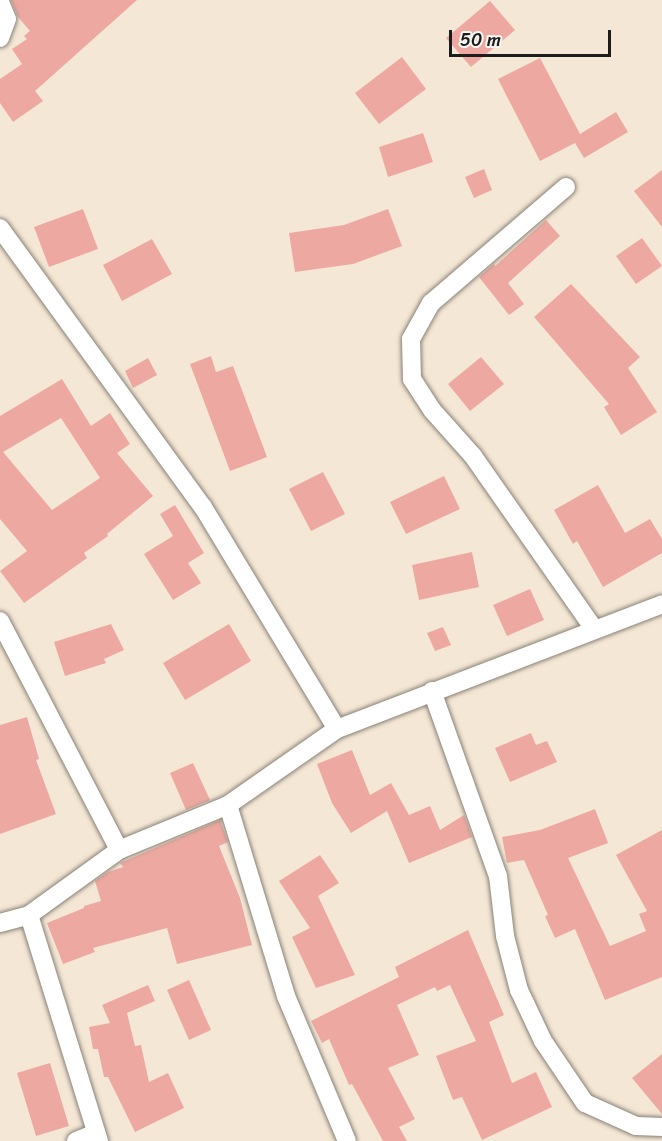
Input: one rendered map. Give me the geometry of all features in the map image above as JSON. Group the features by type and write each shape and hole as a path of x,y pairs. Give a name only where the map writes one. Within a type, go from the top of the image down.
{"street":[{"path":"0,2 7,19 0,38"},
{"path":"566,187 431,303 411,339 412,379 432,410 473,456 594,629"},
{"path":"0,228 204,507 337,729"},
{"path":"0,923 29,915 119,850 228,805 337,729 662,604"},
{"path":"3,632 119,850"},
{"path":"432,691 498,876 505,936 519,990 543,1041 585,1103 638,1133 662,1127"},
{"path":"228,805 286,996 347,1141"},
{"path":"29,915 97,1137 76,1141"}],"building":[{"path":"11,0 137,0 35,91 43,101 13,122 0,103 0,79 22,64 12,49 27,39 24,36 30,31 18,17"},
{"path":"490,1 515,30 471,67 446,38"},
{"path":"402,57 426,89 379,124 355,93"},
{"path":"540,58 580,134 616,112 628,132 584,158 575,143 540,161 498,79"},
{"path":"423,133 433,162 388,177 379,147"},
{"path":"484,169 492,190 474,198 465,177"},
{"path":"662,170 662,227 634,191"},
{"path":"83,209 98,249 49,267 34,227"},
{"path":"388,209 402,246 353,264 295,272 289,233 344,225"},
{"path":"546,220 560,236 508,283 524,304 509,315 479,277 494,264 495,266"},
{"path":"642,238 662,266 636,284 616,256"},
{"path":"152,239 172,274 122,301 103,265"},
{"path":"571,284 640,357 628,368 657,412 621,435 604,407 609,404 534,317"},
{"path":"211,356 216,372 233,366 267,457 230,471 190,364"},
{"path":"481,357 504,384 470,411 448,384"},
{"path":"148,358 157,375 133,388 125,371"},
{"path":"62,379 91,426 110,413 130,444 117,453 153,496 107,534 108,536 84,553 87,558 24,603 0,571 27,551 0,519 0,416","holes":["61,418 100,478 52,510 3,452"]},
{"path":"323,472 345,514 311,531 289,489"},
{"path":"444,476 460,509 406,534 390,502"},
{"path":"598,485 625,533 650,519 662,539 662,553 603,587 577,541 573,544 554,510"},
{"path":"175,505 204,553 188,563 201,583 173,600 144,554 173,536 160,514"},
{"path":"472,552 479,587 419,600 412,565"},
{"path":"530,589 544,620 507,636 493,605"},
{"path":"111,624 124,650 104,659 106,663 65,676 54,642"},
{"path":"229,624 251,661 185,700 163,663"},
{"path":"443,627 451,645 435,651 427,633"},
{"path":"27,717 39,759 36,760 56,814 0,834 0,725"},
{"path":"531,733 536,745 547,741 557,762 510,782 495,748"},
{"path":"352,750 370,795 391,783 409,815 430,806 440,830 464,815 472,837 409,863 387,811 351,833 332,803 317,764"},
{"path":"193,763 210,800 186,810 170,773"},
{"path":"595,809 608,843 568,858 610,946 646,931 639,914 647,911 616,855 662,830 662,977 605,1000 575,929 555,938 545,916 548,915 524,860 507,863 502,837 540,830"},
{"path":"220,820 228,842 219,846 240,898 252,945 177,964 167,928 93,948 95,952 63,964 47,923 101,901 95,881 108,872 123,867 120,863"},
{"path":"320,855 339,883 318,896 355,975 316,988 292,937 310,928 279,881"},
{"path":"468,930 504,1015 489,1022 512,1083 536,1072 552,1107 482,1140 462,1097 453,1100 436,1056 476,1041 450,985 437,991 435,987 397,1005 419,1055 388,1068 415,1119 399,1127 407,1141 383,1141 352,1084 349,1085 329,1039 322,1043 311,1021 399,977 395,967"},
{"path":"189,980 211,1030 189,1040 167,990"},
{"path":"148,985 155,1001 127,1013 135,1046 141,1045 149,1082 168,1073 184,1108 135,1132 108,1077 104,1077 98,1049 93,1049 89,1027 110,1023 102,1005"},
{"path":"662,1054 662,1114 632,1078"},
{"path":"50,1063 69,1126 36,1136 17,1073"}]}
